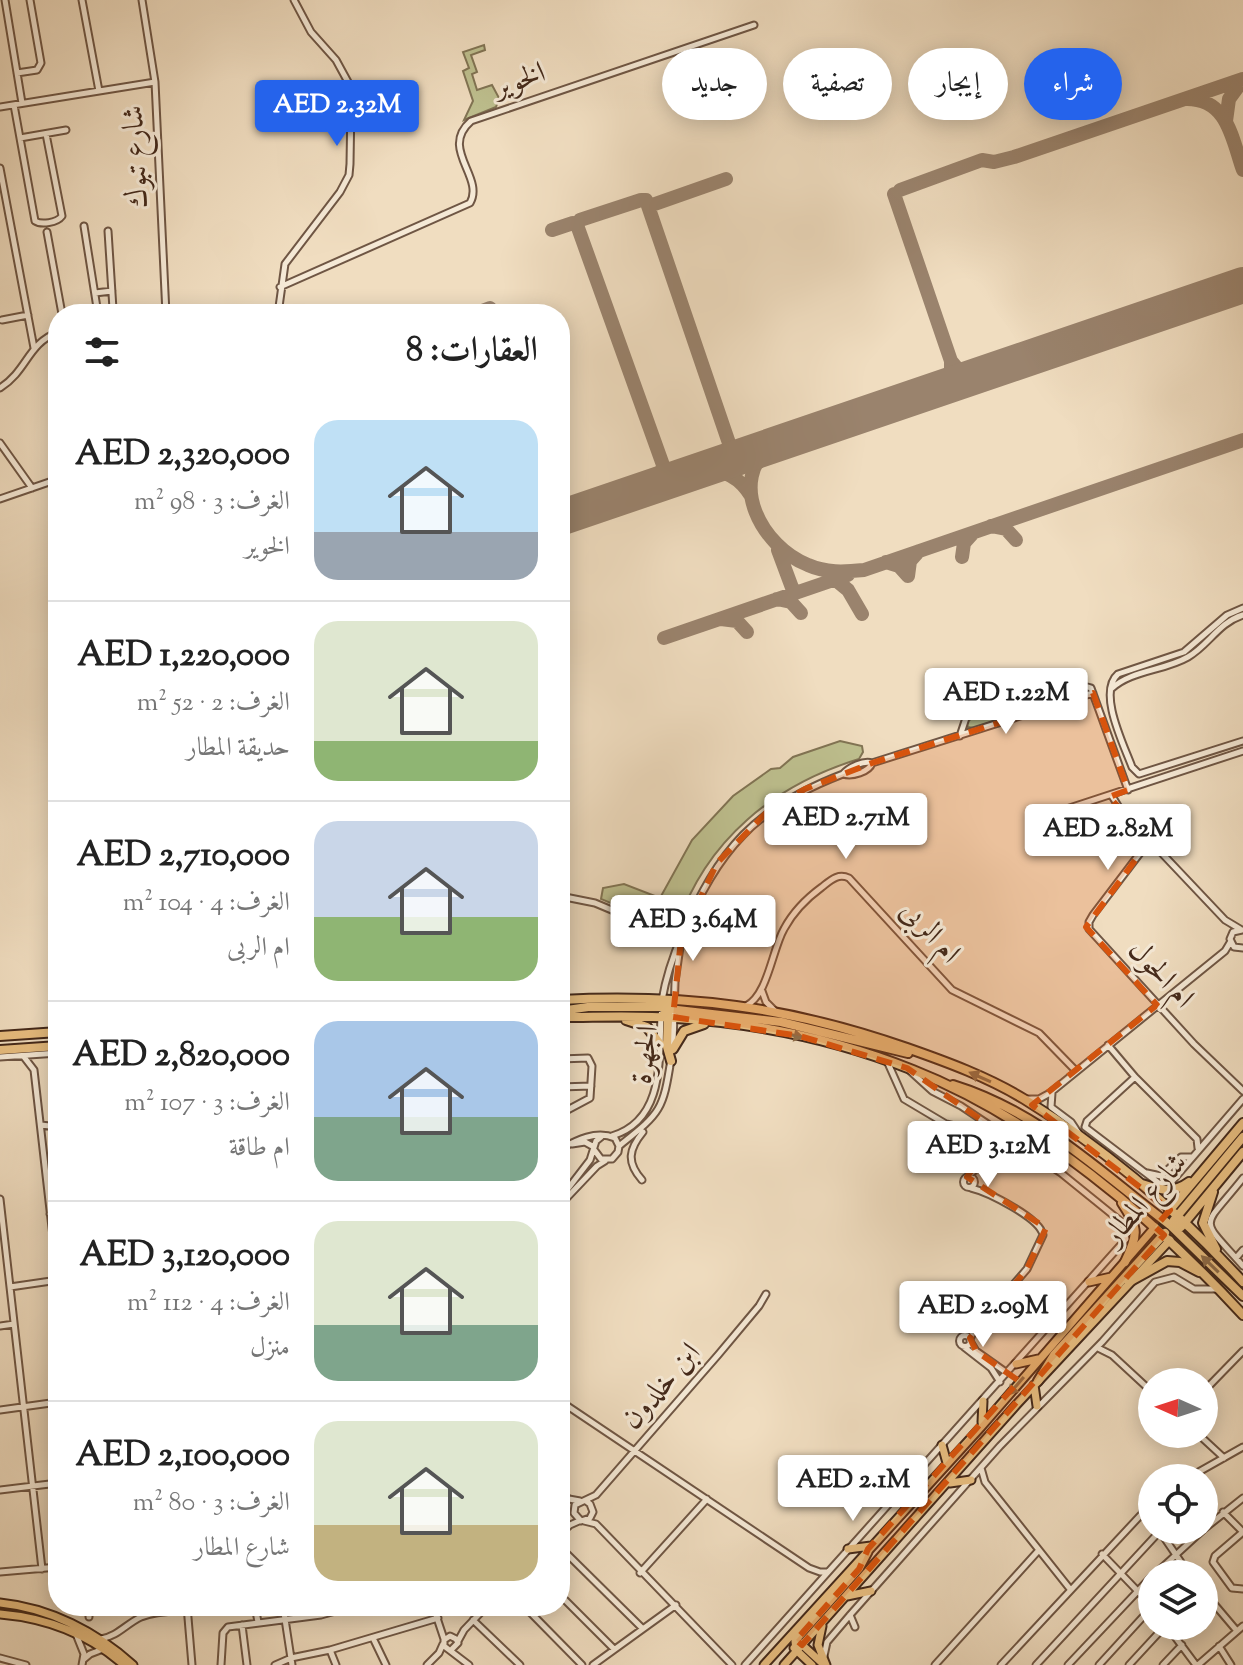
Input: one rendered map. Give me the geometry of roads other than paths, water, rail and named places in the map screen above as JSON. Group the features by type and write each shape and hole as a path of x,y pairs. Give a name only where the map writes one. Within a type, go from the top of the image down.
{"highway":[{"path":"570,1001 781,1022 932,1057"},
{"path":"570,1012 588,1007 668,1009 744,1006 846,1028 982,1077 1025,1099 1138,1182 1243,1296"},
{"path":"668,1009 667,1047 671,1061"},
{"path":"570,1015 618,1017 668,1009 716,1022 786,1033 886,1060 987,1096 1031,1119 1111,1176 1225,1263 1243,1282"},
{"path":"618,1017 647,1027 660,1044"},
{"path":"673,1049 678,1037 687,1029 716,1022"},
{"path":"0,1036 48,1033"},
{"path":"0,1050 48,1047"},
{"path":"933,1079 1039,1139 1117,1196 1167,1237 1243,1315"},
{"name":"شارع المطار","path":"1172,1222 1211,1162 1243,1123"},
{"path":"1036,1383 1054,1355 1167,1237 1172,1222 1243,1137"},
{"name":"شارع المطار","path":"1172,1222 1191,1215 1243,1152"},
{"path":"1138,1182 1164,1191 1173,1190 1188,1183 1211,1162"},
{"path":"1216,1185 1203,1226 1225,1263"},
{"path":"1117,1196 1136,1228 1135,1240 1125,1262"},
{"path":"1183,1208 1184,1214 1191,1215"},
{"path":"1155,1227 1172,1222"},
{"path":"1129,1282 1167,1261 1177,1261 1205,1273"}],"main road":[{"name":"شارع المطار","path":"784,1665 794,1642 870,1548 981,1427 1155,1227"},
{"name":"شارع المطار","path":"764,1665 824,1622 1167,1237"},
{"path":"1089,1282 1113,1276"},
{"path":"1016,1364 1040,1358"},
{"path":"1036,1383 1037,1406"},
{"path":"981,1427 983,1401"},
{"path":"942,1445 947,1463"},
{"path":"947,1483 971,1480"},
{"path":"848,1549 870,1548"},
{"path":"845,1597 871,1591"},
{"path":"0,1603 48,1615"},
{"path":"0,1614 37,1619 75,1633 104,1649 124,1665"},
{"path":"53,1616 101,1639 133,1665"},
{"path":"824,1622 818,1645 825,1665"},
{"path":"794,1642 812,1665"},
{"path":"794,1642 825,1665"}],"street":[{"path":"5,0 22,103"},
{"path":"17,73 37,70 41,63 30,0"},
{"path":"82,0 99,91"},
{"name":"شارع تبوك","path":"142,0 155,82 166,304"},
{"path":"279,304 285,264 345,184 349,175 351,145 351,102 345,76 336,60 311,32 294,0"},
{"name":"الخوير","path":"280,287 470,203 473,191 459,145 461,134 471,121 754,25"},
{"path":"0,107 155,82"},
{"path":"14,105 35,221 39,224 56,221 62,216 46,134"},
{"path":"20,138 66,130"},
{"path":"0,168 34,348"},
{"path":"84,226 97,304"},
{"path":"108,231 111,304"},
{"path":"47,232 60,304"},
{"path":"285,264 288,271 298,277"},
{"path":"95,293 112,291"},
{"path":"2,320 28,315"},
{"path":"0,388 17,376 34,348 48,339"},
{"path":"0,443 32,488"},
{"path":"0,499 48,482"},
{"path":"1243,608 1227,615 1184,652 1118,674 1112,679 1109,702 1135,772 1144,774 1243,741"},
{"path":"1110,690 1123,680 1187,658 1222,625 1243,615"},
{"path":"960,736 966,718 1032,693 1039,695 1044,708"},
{"path":"668,1009 674,951 717,863 738,838 768,811 805,789 867,762 872,763 1093,693 1128,790"},
{"path":"1036,819 1243,751"},
{"path":"1197,756 1205,763"},
{"path":"1112,796 1120,809 1225,920 1242,930"},
{"name":"ام الحول","path":"1150,840 1089,922 1093,935 1241,1090 1242,1100"},
{"name":"ام الربى","path":"744,1006 755,1000 762,990 785,925 807,900 840,875 849,878 952,990 1039,1033 1076,1071"},
{"path":"570,897 608,908 681,939"},
{"path":"1225,920 1231,939 1241,949"},
{"path":"1025,1099 1042,1098 1221,954 1233,932 1242,930"},
{"path":"668,1009 681,939"},
{"path":"1221,954 1241,949"},
{"path":"762,990 766,1002 776,1012"},
{"name":"الجهرة","path":"612,1136 634,1126 647,1112 656,1082 668,1009"},
{"name":"الجهرة","path":"619,1146 645,1128 660,1106 673,1049 668,1009"},
{"path":"1108,1045 1197,1139 1198,1150"},
{"path":"0,1057 48,1054"},
{"path":"41,1055 34,1070 48,1194"},
{"path":"24,1057 34,1070"},
{"path":"570,1059 590,1059 591,1086 590,1098 570,1109"},
{"path":"886,1060 904,1099 946,1124 963,1128 980,1138 987,1150"},
{"name":"شارع المطار","path":"746,1664 1126,1239 1124,1224 1061,1173 961,1106 932,1091 907,1068"},
{"name":"شارع المطار","path":"1135,1077 1085,1126 1156,1183 1165,1184 1173,1180 1242,1100"},
{"path":"570,1087 591,1086"},
{"path":"1054,1088 1050,1104 1074,1125 1080,1138"},
{"path":"964,1347 975,1329 1027,1269 1043,1235 1039,1224 973,1185 966,1187 963,1183 992,1138 987,1124"},
{"path":"41,1125 48,1126"},
{"path":"642,1180 632,1167 630,1157 645,1128"},
{"path":"570,1143 580,1138 612,1136 619,1146 617,1155 597,1166 570,1192"},
{"path":"570,1187 601,1137"},
{"path":"1197,1139 1206,1139"},
{"path":"570,1144 585,1142 595,1149 601,1159 607,1160"},
{"path":"967,1177 973,1178 973,1185"},
{"name":"شارع المطار","path":"1236,1258 1215,1238 1209,1226 1211,1216 1243,1178"},
{"path":"0,1199 42,1569"},
{"path":"1243,1250 1236,1258 1243,1266"},
{"name":"شارع المطار","path":"825,1665 827,1642 850,1615 1037,1406 1160,1279 1174,1277 1197,1289 1220,1290"},
{"path":"10,1287 48,1281"},
{"name":"ابن خلدون","path":"574,1511 596,1495 636,1451 768,1296"},
{"path":"0,1326 14,1324"},
{"path":"969,1338 959,1340 991,1368 1000,1382"},
{"path":"969,1338 976,1351 1007,1373"},
{"path":"1106,1338 1112,1355 1138,1379"},
{"path":"1097,1347 1112,1355"},
{"path":"1218,1377 1243,1351"},
{"path":"0,1410 48,1403"},
{"path":"570,1408 809,1568 827,1572"},
{"path":"1213,1464 1243,1447"},
{"path":"1213,1448 1224,1458"},
{"path":"981,1468 985,1482 1070,1589"},
{"path":"971,1480 985,1482"},
{"path":"0,1490 48,1484"},
{"name":"ابن خلدون","path":"593,1510 596,1495"},
{"path":"1218,1517 1243,1498"},
{"path":"570,1499 584,1501 593,1510 596,1524 640,1573 731,1662 746,1664"},
{"path":"640,1573 707,1499"},
{"path":"570,1501 582,1521 596,1524"},
{"path":"570,1525 590,1518 593,1510"},
{"path":"570,1525 574,1511"},
{"path":"1223,1512 1243,1532 1215,1556 1213,1562 1232,1588 1243,1589"},
{"path":"1001,1665 1138,1516"},
{"path":"1036,1665 1147,1544"},
{"path":"1168,1544 1179,1560"},
{"path":"1169,1560 1187,1544"},
{"path":"935,1665 1039,1550"},
{"path":"1068,1665 1138,1590 1102,1554"},
{"path":"570,1557 642,1628"},
{"path":"0,1572 48,1568"},
{"path":"809,1568 815,1584"},
{"path":"570,1605 614,1649"},
{"path":"593,1665 676,1605"},
{"path":"1218,1609 1237,1631"},
{"path":"850,1615 855,1627"},
{"path":"101,1639 117,1635 144,1616"},
{"path":"188,1616 192,1665"},
{"path":"257,1616 258,1622"},
{"path":"285,1616 292,1662"},
{"path":"221,1665 225,1629 312,1616"},
{"path":"439,1653 450,1650 458,1643 476,1616"},
{"path":"534,1616 582,1665"},
{"path":"275,1665 438,1618 450,1650 469,1665"},
{"path":"473,1620 520,1665"},
{"path":"1099,1665 1138,1622"},
{"path":"242,1625 247,1665"},
{"path":"1178,1640 1197,1665 1243,1626"},
{"path":"427,1665 447,1639 464,1630"},
{"path":"75,1633 81,1643 82,1662"},
{"path":"116,1650 117,1635"},
{"path":"373,1638 386,1665"},
{"path":"447,1639 458,1643"},
{"path":"1129,1665 1153,1640"},
{"path":"458,1643 462,1658"},
{"path":"1163,1665 1182,1645"},
{"path":"1219,1646 1231,1665"},
{"path":"82,1662 90,1654 104,1649"},
{"path":"330,1650 336,1665"},
{"path":"0,1658 26,1665"}]}
